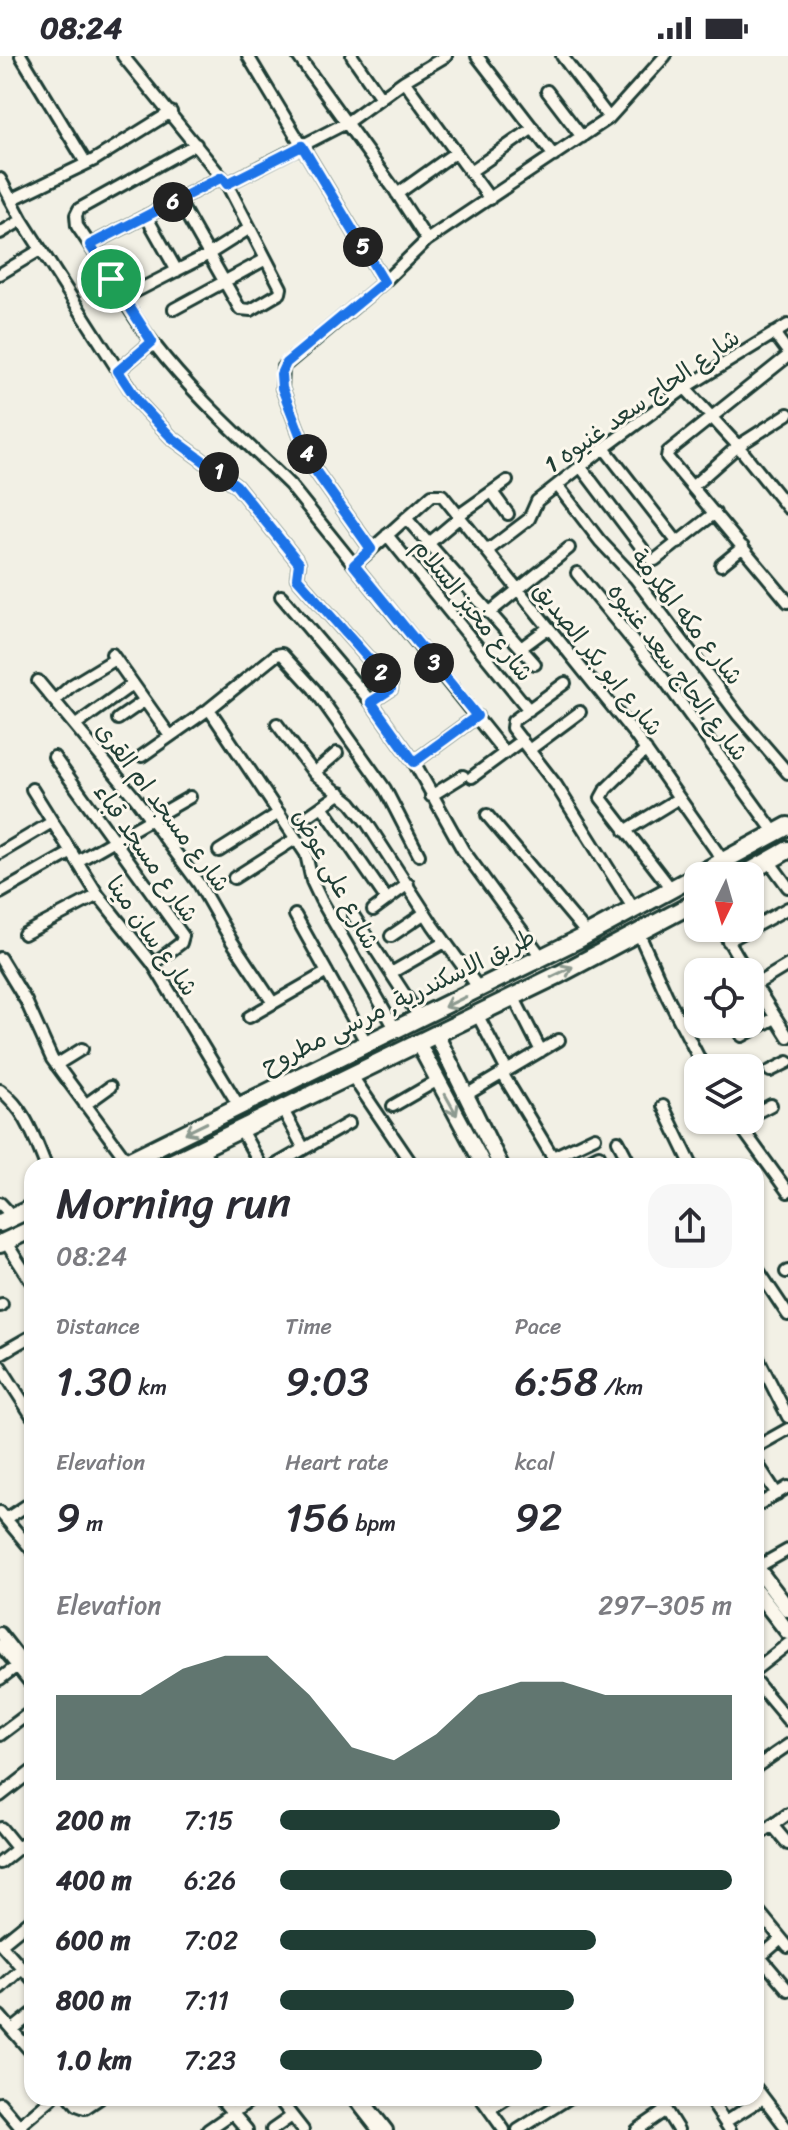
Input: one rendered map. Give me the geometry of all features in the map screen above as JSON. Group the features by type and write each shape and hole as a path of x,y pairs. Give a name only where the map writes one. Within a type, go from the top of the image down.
{"main road":[{"name":"طريق الاسكندرية, مرسى مطروح","path":"724,862 781,830"},
{"path":"764,864 788,850"},
{"name":"طريق الاسكندرية, مرسى مطروح","path":"135,1158 480,990 684,884"},
{"name":"طريق الاسكندرية, مرسى مطروح","path":"182,1158 589,959 684,909"},
{"path":"584,937 589,959"},
{"path":"282,1084 288,1108"},
{"path":"3,1243 24,1233"}],"street":[{"path":"21,56 86,163"},
{"path":"123,56 224,181 282,291 251,310 240,309 178,200"},
{"path":"248,56 384,282"},
{"path":"298,56 427,240"},
{"path":"352,56 381,98"},
{"path":"90,245 178,200 302,146 346,123 404,81 446,56"},
{"path":"477,56 554,156"},
{"path":"562,56 609,118"},
{"path":"371,549 312,466 282,388 281,374 286,363 384,282 427,240 609,118 665,56"},
{"path":"404,81 490,199"},
{"path":"547,91 582,137"},
{"path":"11,200 86,163 171,112"},
{"path":"470,172 533,128"},
{"path":"196,144 79,209 77,226 152,342 183,380 290,485 505,753"},
{"path":"397,194 456,152"},
{"path":"0,179 40,250 139,403 171,437 236,485 299,563 297,578 391,685 391,689 371,702"},
{"path":"146,216 177,271"},
{"path":"0,233 22,220"},
{"path":"123,298 209,254 250,228"},
{"path":"0,274 40,250"},
{"path":"174,309 266,259"},
{"name":"شارع الحاج سعد غنيوه 1","path":"487,551 529,519 537,501 580,466 685,388 788,325"},
{"path":"774,333 788,354 668,452 668,459 788,602"},
{"path":"118,371 152,342"},
{"path":"685,388 738,446 788,508"},
{"path":"693,486 738,446 788,414"},
{"path":"604,448 678,543"},
{"path":"580,466 650,558 655,560 715,513"},
{"path":"428,544 459,516 507,481"},
{"name":"شارع مكه المكرمة","path":"557,485 600,541 635,578 738,715 788,773"},
{"path":"492,492 508,514"},
{"name":"شارع ابو بكر الصديق","path":"406,518 432,495 442,495 646,750 724,862"},
{"path":"354,565 406,518 535,664"},
{"name":"شارع مخبز السلام","path":"387,535 529,710"},
{"path":"721,565 743,547"},
{"path":"489,613 569,548"},
{"name":"شارع الحاج سعد غنيوه","path":"577,573 781,830"},
{"path":"281,596 371,702 414,762 463,850 542,958"},
{"path":"521,648 548,628"},
{"path":"142,756 209,709 276,655 284,656 314,689 385,789 419,855"},
{"path":"55,700 113,657 170,736"},
{"name":"شارع مسجد ام القرى","path":"38,681 151,820 208,897 231,940 273,1003"},
{"path":"565,683 512,724 556,785 635,911"},
{"path":"76,725 133,684"},
{"path":"118,719 144,701"},
{"name":"شارع على عوض","path":"209,709 306,854 312,881 321,900 396,1030"},
{"path":"529,750 580,712"},
{"path":"414,762 477,716"},
{"path":"277,724 314,773 341,793 367,823 425,913 480,990"},
{"path":"431,796 467,777 522,740"},
{"path":"646,750 602,793 604,803 672,890"},
{"path":"314,773 337,753"},
{"name":"شارع مسجد قباء","path":"54,757 183,936 181,943 153,964"},
{"name":"شارع سان مينا","path":"32,789 98,895 153,964 239,1106"},
{"path":"305,818 341,793"},
{"path":"0,893 113,841 190,797"},
{"path":"625,831 679,798"},
{"path":"322,806 387,900"},
{"path":"219,851 279,813"},
{"path":"487,815 584,937"},
{"path":"0,853 52,822"},
{"path":"234,878 295,839"},
{"path":"769,861 788,887"},
{"path":"373,910 408,884"},
{"path":"24,934 98,895"},
{"path":"764,921 788,908"},
{"path":"391,936 425,913"},
{"path":"295,915 367,1044"},
{"path":"353,915 420,1018"},
{"path":"639,934 697,1054"},
{"path":"391,973 445,942"},
{"path":"1,962 26,1001 56,1065 119,1158"},
{"path":"764,976 788,965"},
{"path":"249,1017 327,972"},
{"path":"513,996 541,1051"},
{"path":"764,1000 788,1037"},
{"path":"477,1014 504,1072 554,1158"},
{"path":"764,1024 775,1018"},
{"path":"436,1034 497,1158"},
{"path":"466,1095 559,1040"},
{"path":"418,1043 480,1158"},
{"path":"56,1065 82,1049"},
{"path":"770,1071 788,1062"},
{"path":"352,1076 408,1158"},
{"path":"393,1106 438,1080"},
{"path":"85,1105 110,1087"},
{"path":"0,1090 28,1123 43,1158"},
{"path":"764,1109 771,1105"},
{"path":"663,1106 688,1158"},
{"path":"288,1108 304,1149"},
{"path":"288,1158 349,1123"},
{"path":"241,1130 257,1158"},
{"path":"747,1134 788,1192"},
{"path":"562,1158 595,1137"},
{"path":"618,1141 627,1158"},
{"path":"201,1149 208,1158"},
{"path":"593,1158 599,1155"},
{"path":"0,1203 6,1220"},
{"path":"3,1243 24,1272"},
{"path":"764,1279 788,1315"},
{"path":"0,1354 24,1340"},
{"path":"0,1366 24,1400"},
{"path":"764,1370 788,1417"},
{"path":"764,1442 788,1429"},
{"path":"764,1474 777,1494"},
{"path":"764,1501 788,1487"},
{"path":"24,1506 3,1516 24,1541"},
{"path":"764,1564 788,1550"},
{"path":"764,1578 788,1609"},
{"path":"764,1604 788,1632"},
{"path":"0,1633 24,1664"},
{"path":"764,1663 788,1644"},
{"path":"0,1645 24,1675"},
{"path":"0,1679 17,1666"},
{"path":"764,1692 788,1720"},
{"path":"0,1735 24,1717"},
{"path":"764,1762 788,1745"},
{"path":"0,1796 24,1777"},
{"path":"764,1831 788,1814"},
{"path":"772,1825 788,1844"},
{"path":"1,1828 18,1849"},
{"path":"0,1863 24,1844"},
{"path":"764,1918 784,1943 764,1955"},
{"path":"0,1988 22,1968 0,1944 24,1925"},
{"path":"764,1962 788,1990"},
{"path":"0,2016 24,2044"},
{"path":"12,2030 24,2020"},
{"path":"764,2098 788,2130"},
{"path":"0,2103 21,2128 44,2106"},
{"path":"227,2106 247,2130"},
{"path":"208,2130 241,2106"},
{"path":"284,2106 303,2130"},
{"path":"358,2106 372,2128"},
{"path":"368,2106 387,2130"},
{"path":"488,2106 504,2130"},
{"path":"490,2109 495,2106"},
{"path":"518,2130 556,2106"},
{"path":"663,2106 678,2130"},
{"path":"714,2106 728,2126 747,2106"},
{"path":"637,2130 666,2110"},
{"path":"272,2130 292,2116"}],"route":[{"path":"302,146 384,282 286,363 281,374 282,388 312,466 371,549 354,565 477,716 414,762 371,702 391,689 391,684 297,578 299,563 236,485 171,437 139,403 118,371 152,342 111,279 90,245 222,177 227,184 302,146"}]}
